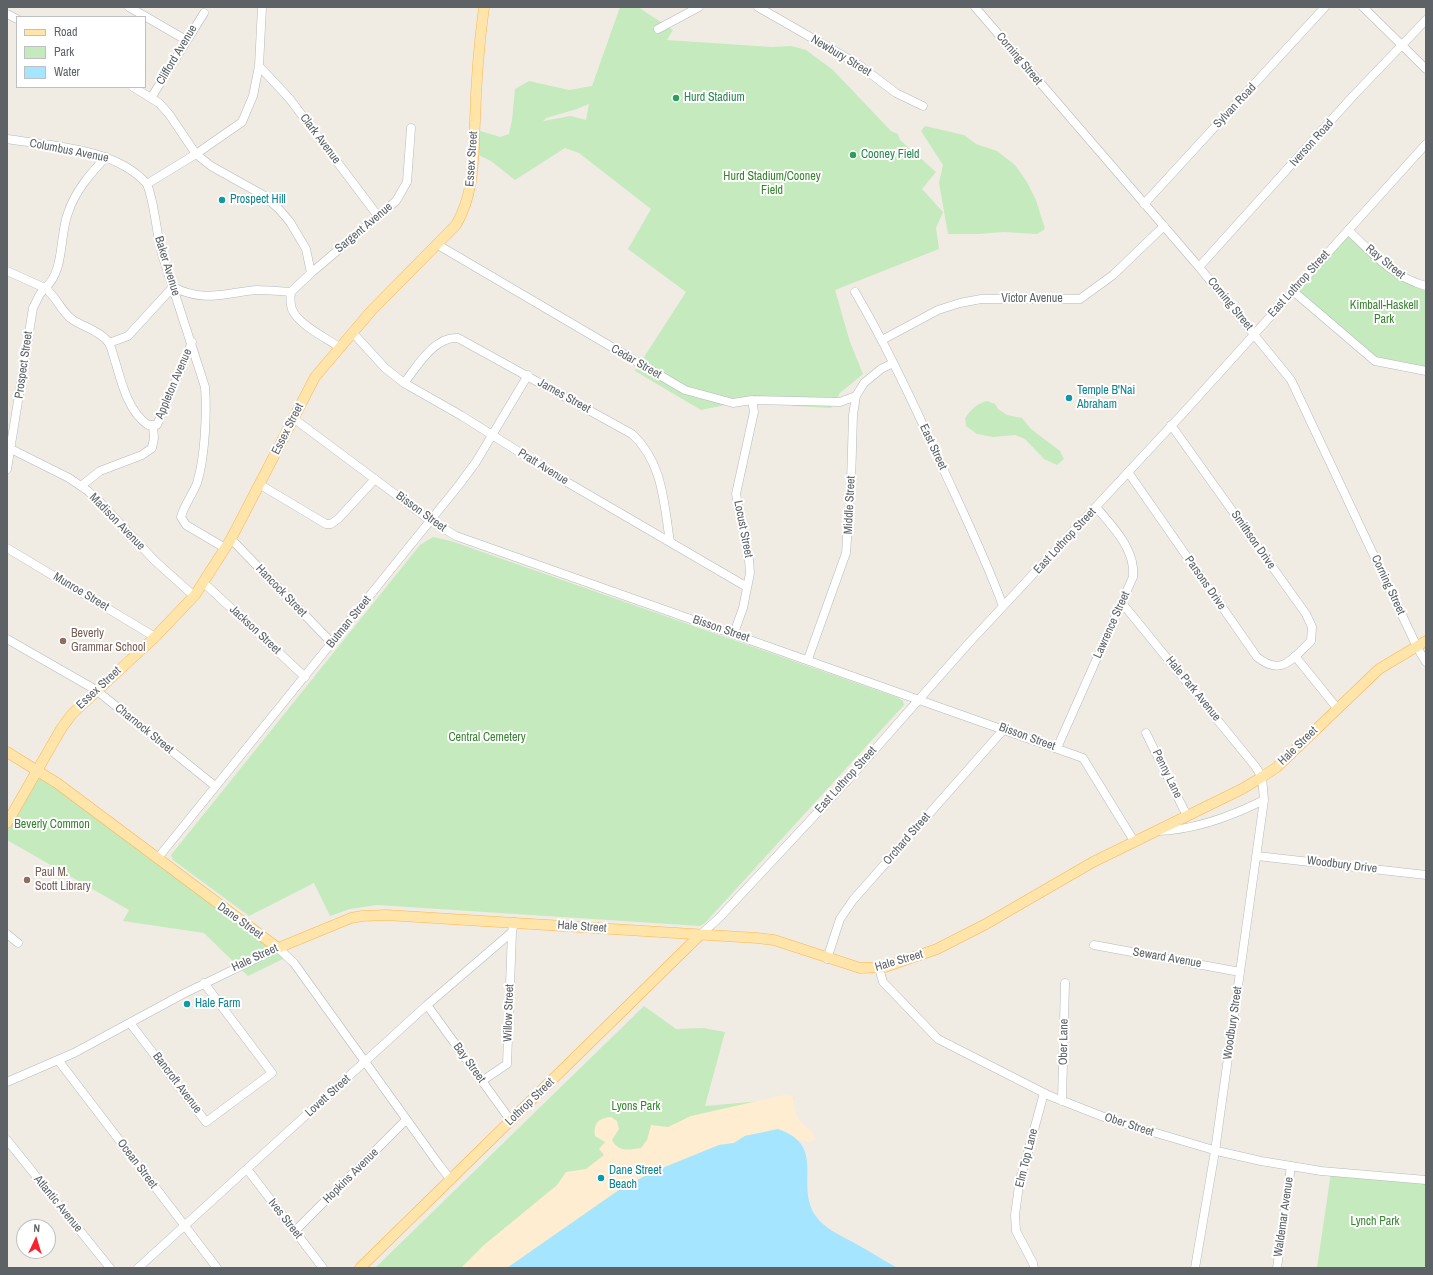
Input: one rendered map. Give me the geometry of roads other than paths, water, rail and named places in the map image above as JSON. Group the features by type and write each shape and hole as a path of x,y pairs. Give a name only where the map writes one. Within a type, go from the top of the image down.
{"main road":[{"name":"Essex Street","path":"7,823 66,721 96,690 155,636 194,596 204,583 231,539 315,377 352,332 456,225 465,210 473,179 475,120 484,7"},
{"name":"Hale Street","path":"278,948 327,926 362,916 386,915 700,935 727,935 774,940 827,959 860,968 879,968 920,956 949,943 1134,841 1187,816 1262,777 1278,767 1337,708 1379,669 1426,641"},
{"name":"Dane Street","path":"7,752 38,770 278,948"},
{"name":"Lothrop Street","path":"360,1268 700,935"}],"street":[{"path":"129,7 145,16"},
{"path":"147,184 196,154 242,122 253,96 259,66 262,7"},
{"path":"658,29 699,7"},
{"name":"Newbury Street","path":"758,7 859,65 896,92 923,106"},
{"name":"Corning Street","path":"975,7 1199,267 1280,365 1298,392 1416,646 1426,662"},
{"name":"Sylvan Road","path":"1144,204 1325,7"},
{"path":"1363,7 1426,69"},
{"name":"Clifford Avenue","path":"151,98 204,13"},
{"path":"7,14 16,18"},
{"path":"146,17 186,40"},
{"name":"Iverson Road","path":"1199,267 1353,96 1426,20"},
{"name":"Clark Avenue","path":"259,66 289,98 378,216"},
{"path":"135,88 159,103 169,114 196,154 211,166 263,195 279,208 290,222 306,249 311,272"},
{"name":"Sargent Avenue","path":"290,292 311,272 396,201 407,182 411,128"},
{"name":"Columbus Avenue","path":"7,139 106,157 122,163 147,184"},
{"name":"East Lothrop Street","path":"700,935 719,918 846,782 919,698 1096,507 1426,144"},
{"path":"45,288 52,282 56,273 64,226 72,202 87,180 106,157"},
{"name":"Baker Avenue","path":"147,184 150,192 156,232 205,387 206,400 200,470 192,494 181,517 186,525 225,548"},
{"name":"Victor Avenue","path":"882,340 938,310 960,303 981,299 1080,299 1113,275 1164,226"},
{"name":"Ray Street","path":"1348,230 1392,270 1406,280 1426,286"},
{"name":"Cedar Street","path":"438,245 685,390 733,403 752,400 840,402 856,396"},
{"path":"7,271 45,288 52,293 65,313 73,320 102,336 109,343 128,336 173,287 188,293 212,297 255,290 290,292 291,305 294,313 302,321 339,347"},
{"name":"Prospect Street","path":"7,469 33,308 40,294 45,288"},
{"path":"1292,291 1375,360 1426,370"},
{"name":"East Street","path":"855,292 893,362 989,566 1004,606"},
{"name":"Pratt Avenue","path":"352,332 384,368 404,383 492,435 565,481 747,587"},
{"name":"James Street","path":"404,383 438,343 450,337 458,338 632,434 643,444 655,464 670,542"},
{"name":"Appleton Avenue","path":"109,343 123,387 136,414 143,422 152,426 156,425 192,342"},
{"name":"Middle Street","path":"808,659 846,553 851,483 853,415 856,396 864,383 881,369 893,362"},
{"name":"Butman Street","path":"157,859 431,521 476,462 528,376"},
{"name":"Locust Street","path":"734,633 743,608 750,573 749,560 736,494 754,412 752,400"},
{"name":"Bisson Street","path":"293,418 431,521 456,536 1004,728 1083,758 1088,762 1134,841"},
{"name":"Smithson Drive","path":"1171,425 1306,614 1312,627 1313,634 1311,641 1295,656"},
{"path":"81,486 100,471 142,455 152,448 154,438 152,426"},
{"name":"Madison Avenue","path":"11,449 41,462 81,486 100,501 154,560 194,596"},
{"name":"Parsons Drive","path":"1128,472 1257,657 1266,665 1275,667 1283,665 1295,656"},
{"path":"259,484 326,524 331,524 339,518 375,479"},
{"name":"Lawrence Street","path":"1057,748 1133,578 1132,558 1115,530 1096,507"},
{"name":"Hancock Street","path":"231,539 332,644"},
{"name":"Munroe Street","path":"7,548 155,636"},
{"name":"Jackson Street","path":"204,583 305,676"},
{"name":"Hale Park Avenue","path":"1122,602 1262,777"},
{"name":"Charnock Street","path":"7,639 96,690 215,786"},
{"path":"1295,656 1337,708"},
{"name":"Orchard Street","path":"827,959 840,918 852,900 1004,728"},
{"name":"Penny Lane","path":"1146,733 1187,816"},
{"name":"Woodbury Street","path":"1195,1268 1215,1151 1257,856 1264,800 1262,777"},
{"name":"Hale Street","path":"1157,831 1178,830 1248,808 1264,800"},
{"name":"Woodbury Drive","path":"1257,856 1426,875"},
{"path":"512,932 514,922"},
{"name":"Lovett Street","path":"138,1268 427,1005 512,932"},
{"name":"Willow Street","path":"482,1081 507,1064 512,932"},
{"path":"7,934 18,943"},
{"name":"Seward Avenue","path":"1094,945 1240,972"},
{"name":"Hale Street","path":"7,1082 58,1060 204,983 278,948"},
{"name":"Dane Street","path":"278,948 294,964 451,1180"},
{"name":"Ober Street","path":"879,968 883,982 938,1039 1044,1093 1062,1100 1139,1129 1215,1151 1321,1171 1426,1180"},
{"name":"Bancroft Avenue","path":"130,1023 206,1122 272,1073 204,983"},
{"name":"Ober Lane","path":"1062,1100 1065,983"},
{"name":"Bay Street","path":"427,1005 511,1121"},
{"name":"Ocean Street","path":"58,1060 217,1268"},
{"name":"Elm Top Lane","path":"1034,1268 1033,1263 1016,1231 1016,1215 1020,1178 1044,1093"},
{"name":"Hopkins Avenue","path":"295,1231 406,1120"},
{"name":"Atlantic Avenue","path":"7,1140 110,1268"},
{"name":"Waldemar Avenue","path":"1277,1268 1291,1166"},
{"name":"Ives Street","path":"247,1169 323,1268"}],"water":[{"path":"778,1129 793,1136 802,1145 806,1155 810,1203 819,1220 835,1232 898,1268 507,1268 622,1188 655,1171 719,1145 734,1143 745,1136"}],"place":[{"name":"Hurd Stadium","path":"676,98"},
{"name":"Cooney Field","path":"853,155"},
{"name":"Prospect Hill","path":"222,200"},
{"name":"Temple B'Nai Abraham","path":"1069,398"},
{"name":"Beverly Grammar School","path":"63,641"},
{"name":"Paul M. Scott Library","path":"27,880"},
{"name":"Hale Farm","path":"187,1004"},
{"name":"Dane Street Beach","path":"601,1178"}],"park label":[{"name":"Hurd Stadium/Cooney Field","path":"772,184"},
{"name":"Kimball-Haskell Park","path":"1384,313"},
{"name":"Central Cemetery","path":"487,738"},
{"name":"Beverly Common","path":"52,825"},
{"name":"Lyons Park","path":"636,1107"},
{"name":"Lynch Park","path":"1375,1222"}]}
